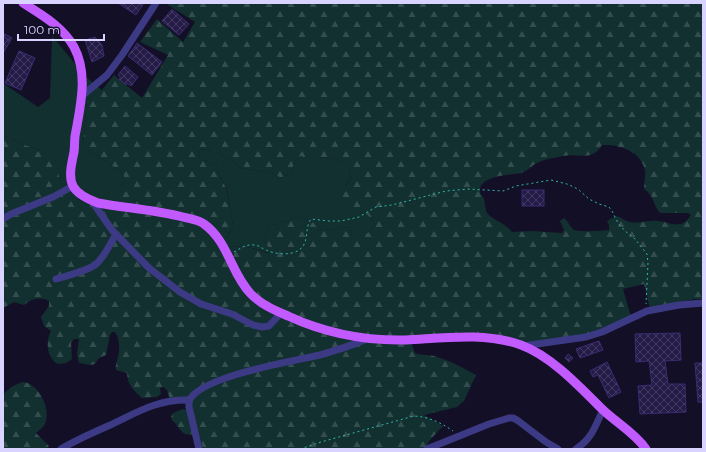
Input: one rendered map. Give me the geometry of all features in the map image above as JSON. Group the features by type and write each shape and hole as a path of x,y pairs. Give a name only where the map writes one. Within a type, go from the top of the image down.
{"main road":[{"path":"23,3 56,25 69,38 75,47 80,62 82,73 82,95 71,171 73,186 78,191 91,200 115,206 176,215 203,223 214,233 248,292 257,300 281,313 318,327 366,339 406,340 451,337 478,338 504,340 522,346 541,356 573,380 603,410 639,440 646,449"}],"street":[{"path":"82,95 107,75 156,3"},
{"path":"3,219 11,214 53,198 73,186"},
{"path":"91,200 116,234 149,268 180,292 201,304 232,314 253,325 262,327 269,326 281,313"},
{"path":"56,279 85,270 95,265 101,260 116,234"},
{"path":"522,346 602,332 644,312 702,305"},
{"path":"199,449 189,407 190,400 198,392 230,376 332,351 366,339"},
{"path":"61,449 89,434 151,406 175,400 190,400"},
{"path":"576,449 586,443 603,410"},
{"path":"427,449 459,435 509,418 513,418 558,449"}],"path":[{"path":"227,255 242,247 252,244 273,252 291,253 300,250 306,241 308,223 311,219 341,221 359,217 376,207 392,205 446,191 468,189 503,191 516,186 551,180 567,184 578,189 589,199 609,207 618,224 624,231 634,238 646,254 648,263 644,312"},
{"path":"300,449 414,416 425,416 438,421 459,435"}],"green space":[{"path":"165,3 703,3 703,299 694,299 650,309 644,284 623,289 631,317 586,336 527,343 505,339 410,340 415,353 434,356 457,365 476,375 464,401 457,407 424,415 443,426 430,440 425,449 203,449 198,433 189,435 184,433 171,417 173,413 183,409 188,410 190,405 170,400 167,390 163,387 160,388 161,394 157,397 142,398 130,384 127,373 116,370 119,354 119,341 115,332 112,332 110,335 106,355 99,358 95,364 91,365 79,363 77,354 79,339 74,339 71,343 72,359 66,363 58,364 54,362 49,354 48,340 51,331 44,326 41,317 49,306 49,301 46,299 36,299 24,305 14,302 3,308 3,136 40,150 59,164 60,181 64,187 76,195 80,201 103,207 117,204 109,197 109,192 110,189 123,185 124,174 83,146 87,100 102,90 114,75 142,98 168,55 140,42 157,19 183,42 195,22","holes":["602,145 622,147 634,153 643,163 645,170 644,189 650,194 660,213 688,213 691,215 687,220 680,224 654,221 633,222 616,216 607,221 609,230 576,231 564,218 560,221 564,230 562,233 532,231 512,232 487,213 484,199 480,194 480,191 481,186 490,179 503,175 521,173 537,163 546,160 569,155 589,155 598,150","207,149 225,156 241,168 272,173 281,178 291,173 294,164 300,156 308,158 332,158 342,162 349,167 351,178 340,194 352,206 368,216 375,225 369,232 361,237 352,236 350,227 331,230 322,229 314,223 298,217 271,227 263,239 268,247 268,253 244,246 228,247 223,244 233,226 227,190 216,165 200,159 198,150"]},
{"path":"52,36 87,78 102,90 87,100 83,146 124,174 123,185 111,189 109,192 117,204 103,207 80,201 76,195 64,187 60,181 58,164 40,150 3,136 3,83 38,107 50,98"},
{"path":"207,149 225,156 241,168 272,173 281,178 291,173 294,164 300,156 308,158 332,158 342,162 349,167 351,178 345,186 354,208 366,214 375,225 361,238 352,236 350,227 331,230 322,229 314,223 298,217 271,227 263,239 268,247 269,253 244,246 228,247 223,244 233,226 227,189 216,165 200,159 198,150"},
{"path":"22,382 28,383 34,387 43,399 46,407 46,421 43,427 36,433 49,446 46,449 3,449 3,394 13,386"}],"building":[{"path":"118,3 144,3 136,15"},
{"path":"172,9 189,24 179,35 162,21"},
{"path":"3,33 12,38 3,53"},
{"path":"95,37 102,45 104,56 92,62 85,40"},
{"path":"137,43 162,62 152,75 128,56"},
{"path":"19,51 35,58 21,90 5,83"},
{"path":"125,66 138,77 131,86 127,83 126,85 119,79 121,78 118,75"},
{"path":"522,190 544,190 544,206 522,206"},
{"path":"680,333 681,360 665,361 668,384 685,384 686,412 640,414 638,386 652,385 649,361 636,362 635,334"},
{"path":"599,341 603,350 580,358 576,349"},
{"path":"568,354 573,358 569,362 565,358"},
{"path":"607,362 621,392 609,398 598,375 593,377 590,371"},
{"path":"695,363 703,363 703,402 698,402"}]}
